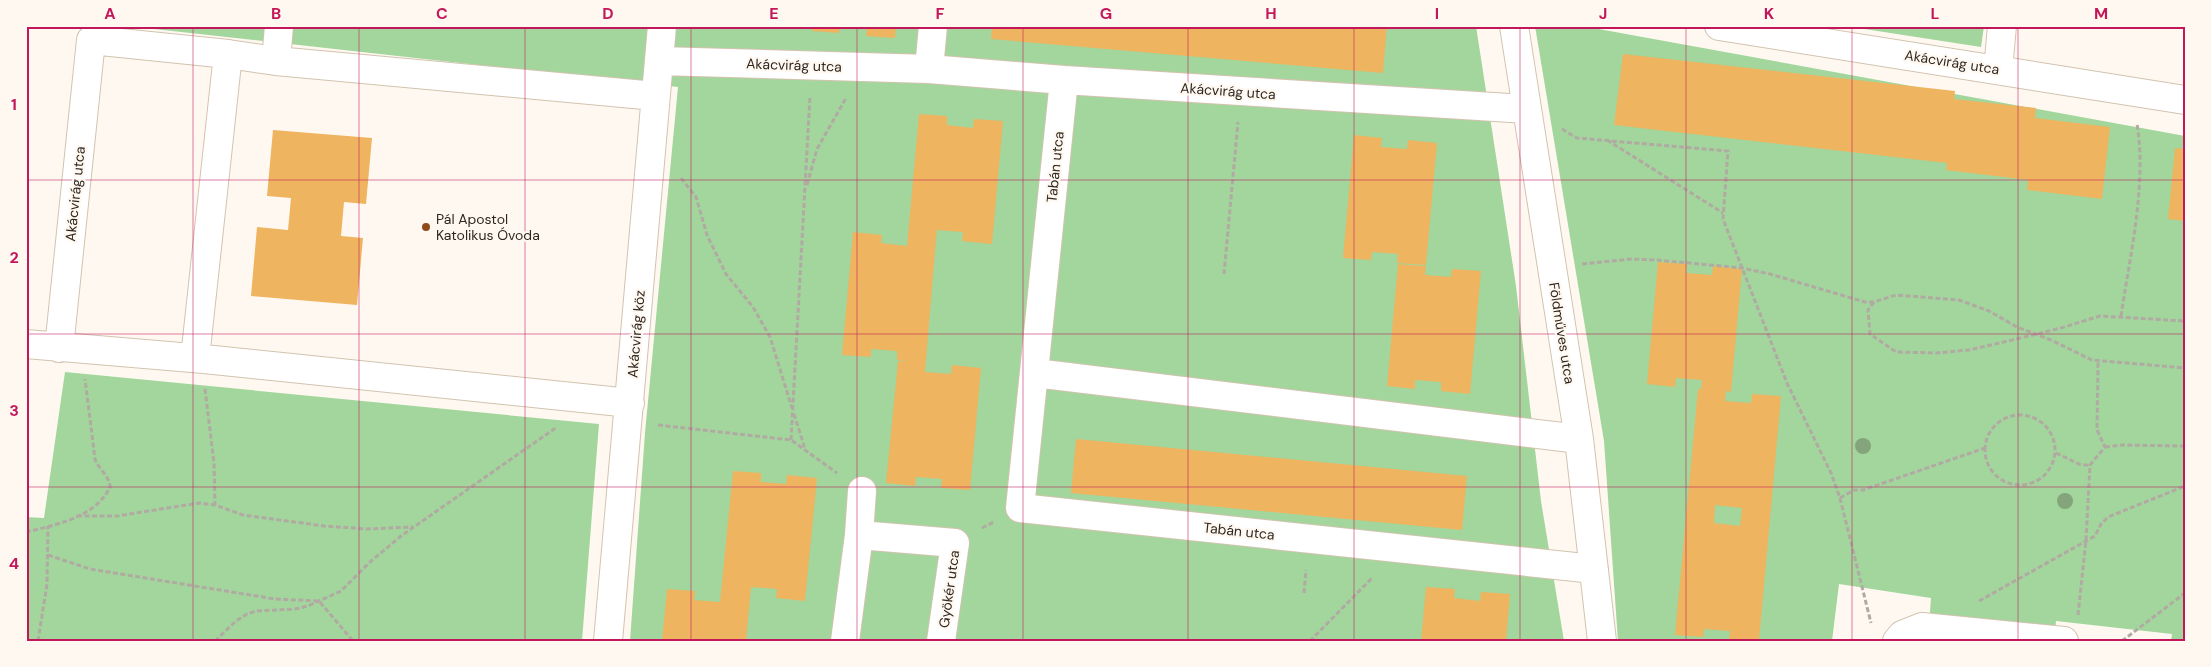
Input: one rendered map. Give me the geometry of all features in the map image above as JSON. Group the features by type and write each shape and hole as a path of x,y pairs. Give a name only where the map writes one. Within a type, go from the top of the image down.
{"street":[{"path":"276,61 278,26"},
{"name":"Akácvirág köz","path":"608,641 662,26"},
{"path":"929,69 933,26"},
{"name":"Földműves utca","path":"1514,26 1578,440 1602,641"},
{"name":"Akácvirág utca","path":"1719,26 2185,100"},
{"path":"1998,70 2002,26"},
{"name":"Akácvirág utca","path":"70,348 91,40 228,54"},
{"path":"199,358 228,54 276,61 655,96"},
{"name":"Akácvirág utca","path":"659,61 929,69 1240,92 1527,109"},
{"name":"Tabán utca","path":"1064,80 1020,508 1594,569"},
{"path":"26,344 199,358 597,399 629,412"},
{"path":"1035,373 1578,440"},
{"path":"845,641 859,535 862,491"},
{"name":"Gyökér utca","path":"859,535 955,543 941,641"},
{"path":"1886,636 1902,635 1922,627 2064,641"}],"path":[{"path":"805,193 817,149 841,103 873,68"},
{"path":"2121,316 2138,198 2141,145 2132,91"},
{"path":"1224,274 1240,92"},
{"path":"791,440 810,104"},
{"path":"1527,109 1577,138 1728,151 1723,219 1787,383 1831,473 1886,636"},
{"path":"1606,140 1723,213"},
{"path":"652,143 696,197 704,226 716,255 726,274 753,307 770,338 805,450"},
{"path":"1552,267 1631,259 1657,260 1742,268 1770,274 1865,302 1874,302 1896,295 1959,300 1989,311 2017,327 2098,361 2185,368"},
{"path":"1874,302 1868,310 1870,334 1896,352 1936,353 1969,350 2061,328 2100,316 2185,321"},
{"path":"26,532 77,516 100,502 108,490 110,482 100,470 95,459 70,348"},
{"path":"199,358 214,464 215,505"},
{"path":"2098,361 2097,430 2105,447"},
{"path":"215,641 236,621 247,614 266,610 295,609 341,591 370,562 414,527 597,399"},
{"path":"629,412 791,440 862,491"},
{"path":"2022,414 2036,418 2048,426 2054,439 2056,453 2052,466 2043,477 2032,484 2018,486 2005,482 1994,474 1987,463 1985,448 1988,436 1996,424 2008,416 2022,414"},
{"path":"2078,614 2086,540 2090,465 2105,447 2122,445 2185,446"},
{"path":"1840,498 1854,490 1863,490 1985,448"},
{"path":"2056,453 2080,465 2090,465"},
{"path":"1971,605 2095,536 2101,524 2108,518 2185,486"},
{"path":"77,516 117,516 199,503 215,505 243,514 324,526 366,529 414,527"},
{"path":"955,543 1020,508"},
{"path":"38,641 48,555 48,526"},
{"path":"1310,641 1402,549"},
{"path":"48,555 90,569 275,599 319,601 353,641"},
{"path":"1304,593 1306,568"},
{"path":"2122,641 2185,594"}],"green space":[{"path":"127,26 1476,26 1516,286 1541,501 1564,641 630,641 645,433 678,87"},
{"path":"1535,26 1582,26 2185,136 2185,641 2171,641 2172,634 2056,621 2054,641 1928,641 1931,598 1839,584 1832,641 1618,641 1604,441"},
{"path":"1845,26 1984,26 1981,47"},
{"path":"65,372 599,424 582,641 26,641 26,517 44,518"}],"building":[{"path":"812,26 840,26 839,33 812,31"},
{"path":"867,26 896,26 895,38 866,36"},
{"path":"992,26 1387,26 1383,73 991,39"},
{"path":"1623,54 1955,91 1954,99 2036,108 2035,118 2110,127 2102,199 2027,190 2028,180 1946,170 1947,163 1614,125"},
{"path":"919,114 947,116 947,125 973,128 974,119 1003,121 992,244 962,241 963,232 937,230 936,239 925,372 951,374 952,365 981,368 970,490 941,488 942,479 916,477 915,486 886,483 898,361 909,361 897,360 897,351 871,349 871,357 842,355 853,232 882,235 881,243 907,246"},
{"path":"273,130 372,138 366,204 344,202 341,236 363,238 357,305 251,296 257,227 288,230 291,198 267,196"},
{"path":"1354,135 1382,138 1381,147 1407,149 1408,140 1437,143 1426,265 1397,263 1398,254 1372,252 1371,260 1343,258"},
{"path":"2175,148 2185,149 2185,221 2168,219"},
{"path":"1658,262 1687,264 1686,273 1712,275 1713,266 1742,269 1731,392 1726,391 1725,401 1751,403 1752,394 1781,396 1759,641 1729,641 1730,631 1704,629 1703,637 1675,635 1698,389 1701,389 1702,380 1676,378 1675,387 1647,384","holes":["1715,505 1742,508 1740,526 1714,523"]},
{"path":"1398,264 1426,266 1425,275 1451,277 1452,269 1481,271 1470,394 1441,391 1441,382 1415,380 1415,389 1387,386"},
{"path":"1076,439 1467,476 1462,530 1071,493"},
{"path":"733,471 761,473 761,482 786,484 787,475 817,478 805,601 776,598 777,589 751,587 746,641 662,641 667,589 695,591 694,600 720,602"},
{"path":"1426,587 1455,589 1454,598 1480,601 1481,592 1510,594 1506,641 1421,641"}],"place":[{"name":"Pál Apostol Katolikus Óvoda","path":"426,227"}]}
